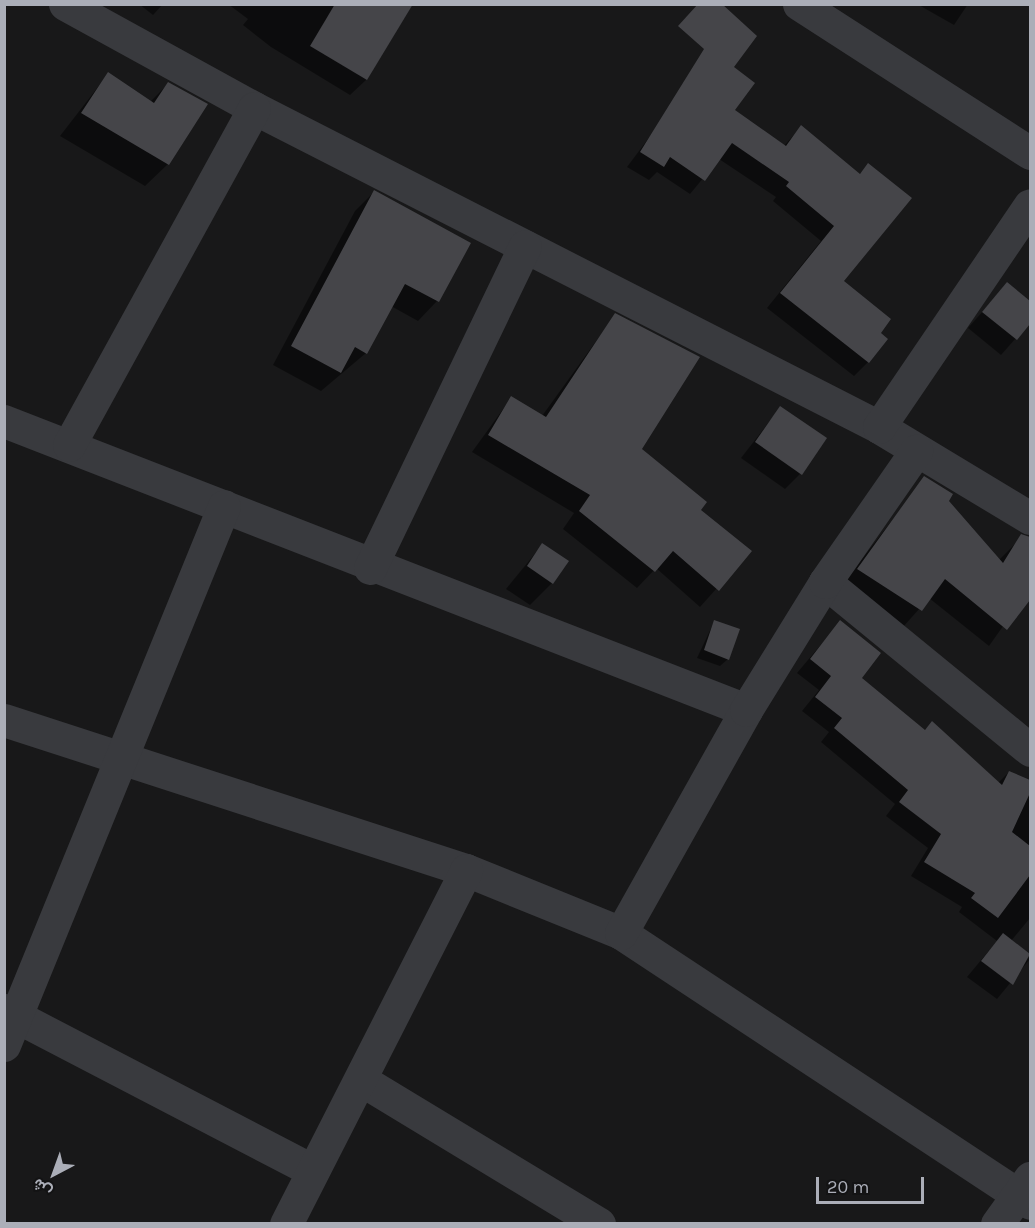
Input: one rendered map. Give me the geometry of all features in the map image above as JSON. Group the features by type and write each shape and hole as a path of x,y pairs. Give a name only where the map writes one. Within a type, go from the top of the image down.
{"street":[{"path":"65,4 254,108 879,427 1030,518"},
{"path":"799,4 1030,153"},
{"path":"69,445 254,108"},
{"path":"879,427 1030,205"},
{"path":"370,568 525,246"},
{"path":"4,421 224,506 370,568 746,710"},
{"path":"621,933 746,710 825,582 916,451"},
{"path":"224,506 126,755 9,1024 313,1172"},
{"path":"825,582 1030,750"},
{"path":"4,720 126,755 466,870 621,933 1027,1191 997,1224"},
{"path":"286,1224 363,1081 466,870"},
{"path":"363,1081 598,1224"}],"building":[{"path":"335,4 413,4 367,80 310,46"},
{"path":"698,4 722,4 757,36 734,67 755,83 735,110 786,146 801,125 860,174 868,163 912,198 844,281 891,319 881,333 888,339 869,363 780,293 834,226 786,186 789,182 732,143 705,181 670,157 664,167 640,152 704,49 678,26"},
{"path":"108,72 154,103 168,82 208,104 169,165 81,113"},
{"path":"374,190 471,243 439,302 405,284 367,354 355,347 341,373 291,346"},
{"path":"1007,282 1030,301 1030,324 1017,340 982,312"},
{"path":"615,313 700,357 642,449 707,502 701,510 752,551 719,591 673,551 655,572 579,511 590,495 488,435 511,396 546,417"},
{"path":"780,406 827,438 802,475 755,442"},
{"path":"924,476 953,494 949,501 1003,563 1021,534 1030,537 1030,600 1007,630 945,579 922,611 857,569"},
{"path":"542,543 569,561 553,584 527,566"},
{"path":"714,620 740,629 729,660 704,650"},
{"path":"840,620 881,653 862,678 925,730 932,721 1002,785 1009,771 1030,780 1030,793 1012,832 1030,846 1030,875 998,918 971,898 975,893 924,862 941,834 899,802 908,790 834,728 842,718 815,697 831,676 810,659"},
{"path":"1003,933 1030,954 1013,985 981,961"}]}
